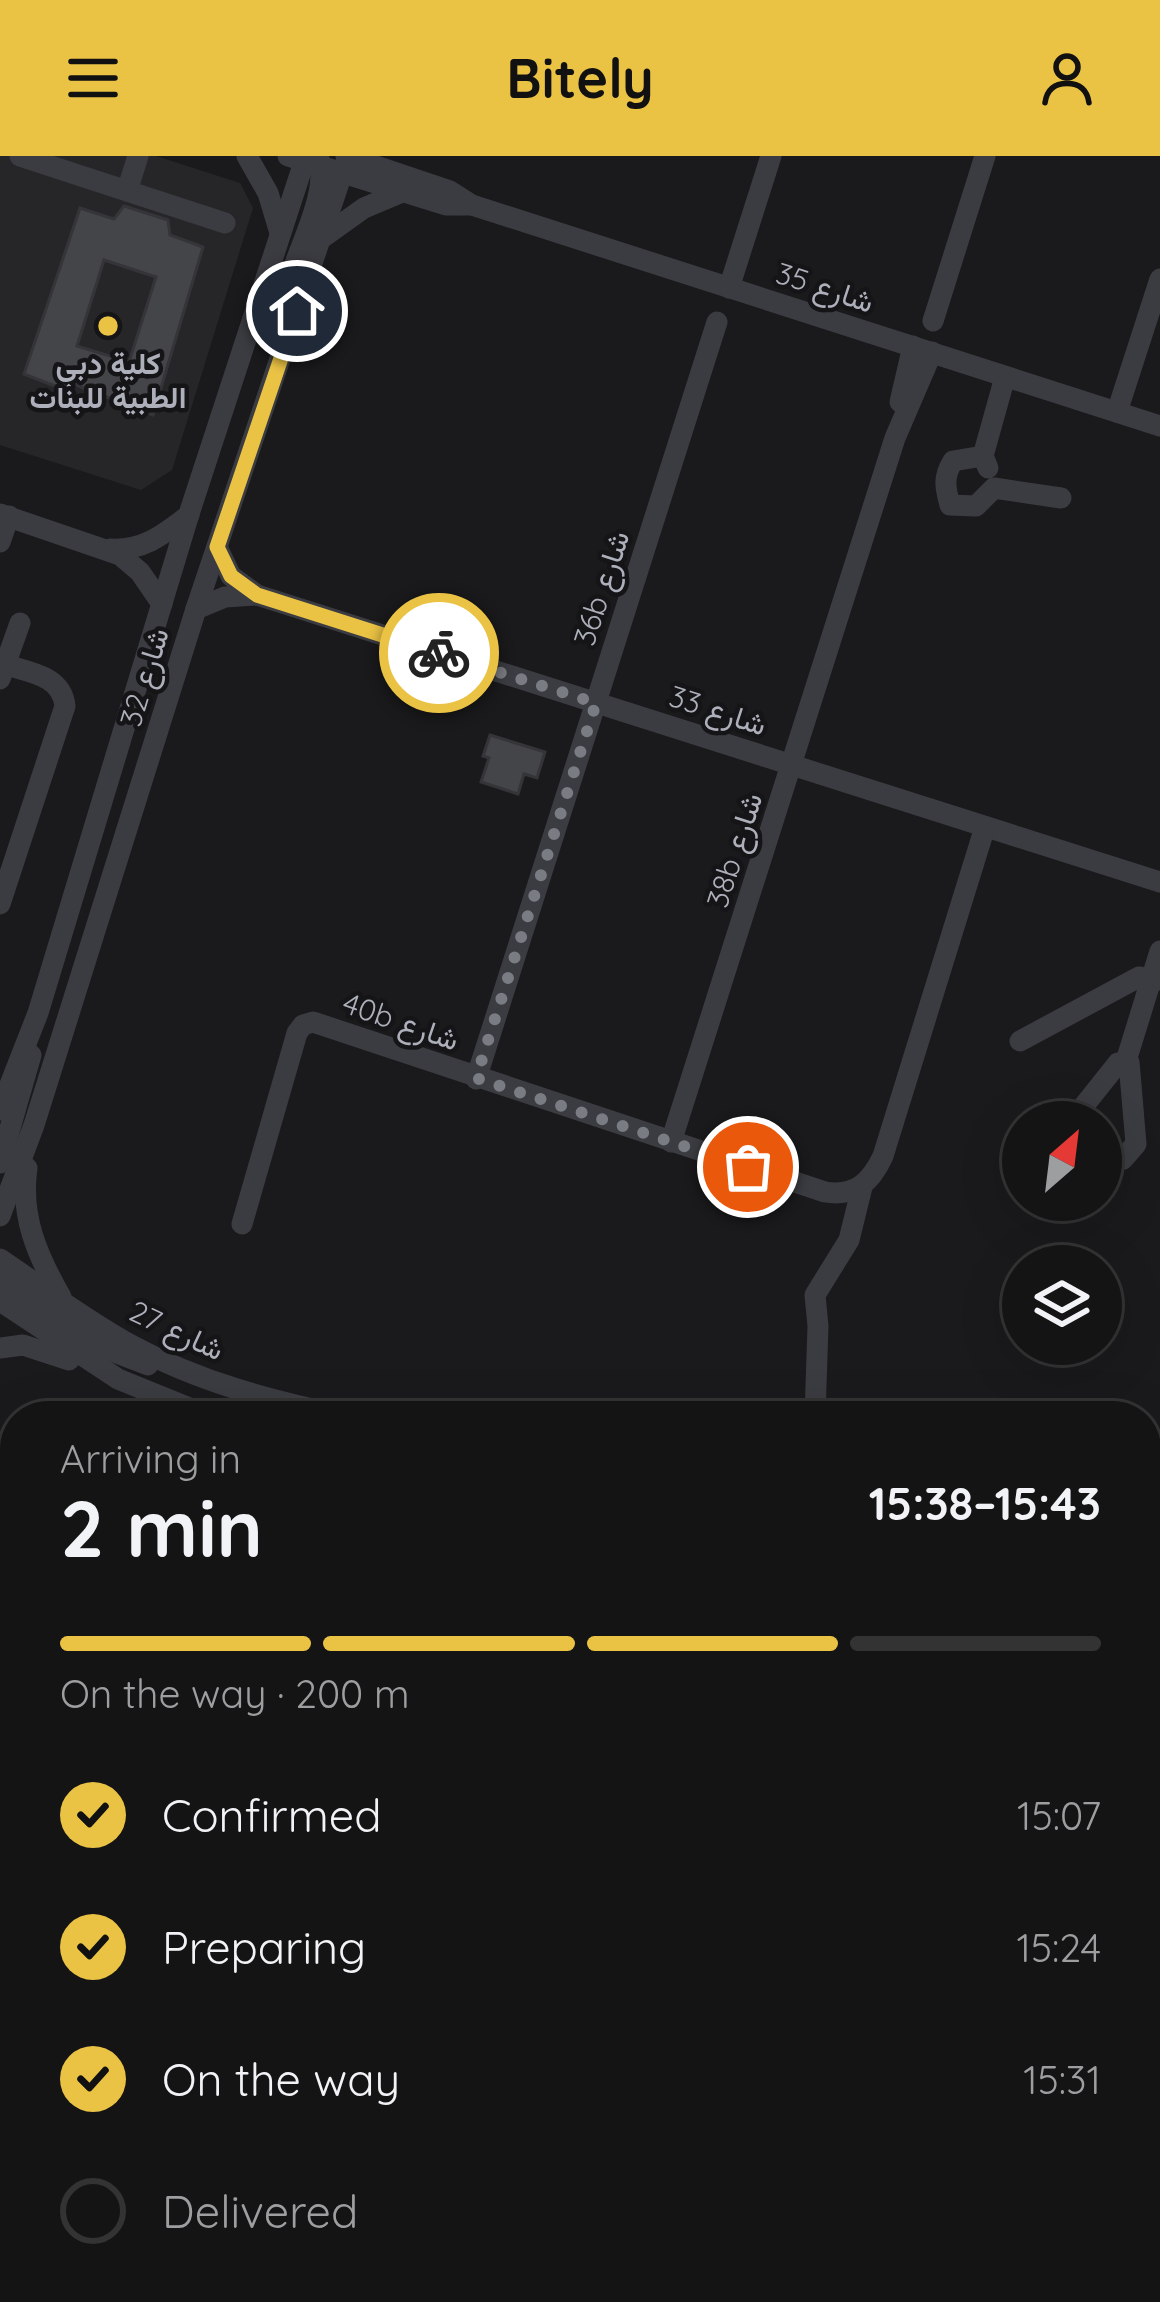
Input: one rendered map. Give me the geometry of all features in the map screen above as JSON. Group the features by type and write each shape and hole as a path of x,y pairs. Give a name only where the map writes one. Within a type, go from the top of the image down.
{"street":[{"path":"20,156 225,223"},
{"path":"128,191 138,156"},
{"path":"247,156 268,193 280,233"},
{"path":"322,238 350,216 409,186 397,156"},
{"path":"729,288 771,156"},
{"path":"933,321 985,156"},
{"path":"284,347 282,306 325,160"},
{"name":"شارع 32","path":"0,1109 38,1013 189,514 280,233 325,160"},
{"name":"شارع 32","path":"0,1216 34,1125 196,609 322,238 325,160"},
{"name":"شارع 35","path":"325,160 409,186 446,205 472,205 1160,425"},
{"path":"1118,412 1160,279"},
{"name":"36b شارع","path":"476,1078 717,322"},
{"name":"38b شارع","path":"671,1142 923,349"},
{"path":"994,488 983,456 1005,377"},
{"path":"983,456 953,461 946,471 950,505 976,506 994,488"},
{"path":"994,488 1060,498"},
{"path":"108,549 140,547 189,514"},
{"path":"0,542 4,515 108,549 140,572 162,604"},
{"path":"217,547 231,576 257,595"},
{"path":"196,609 226,597 257,595"},
{"name":"شارع 33","path":"257,595 1160,882"},
{"path":"0,904 65,706 63,692 52,681 2,669 20,623"},
{"path":"816,1401 815,1295 849,1240 862,1187 872,1179 883,1156 986,827"},
{"path":"1088,1101 1118,1064 1126,1061 1156,978 1160,951"},
{"path":"1020,1041 1139,977 1156,978"},
{"path":"0,1163 24,1090 38,1013"},
{"name":"40b شارع","path":"242,1224 297,1033 303,1025 319,1024 825,1192 838,1194 862,1187"},
{"path":"1122,1160 1136,1144 1132,1068 1126,1061"},
{"path":"34,1125 25,1204 37,1251 64,1302"},
{"name":"شارع 27","path":"0,1259 132,1346 238,1390 283,1401"},
{"path":"0,1278 109,1350 145,1365 184,1370"},
{"path":"0,1301 118,1379"},
{"path":"0,1348 40,1349 172,1401"}],"shaded area":[{"name":"كلية دبي الطبية للبنات","path":"0,156 156,156 240,183 253,208 172,470 141,490 0,445"}],"building":[{"path":"124,206 168,220 170,235 203,247 153,415 63,380 60,388 24,374 80,208 114,219","holes":["104,260 156,277 129,362 77,346"]},
{"path":"490,735 545,752 537,778 524,774 518,794 481,782"}],"way so far":[{"path":"439,653 596,703 476,1078 748,1167"}],"place":[{"name":"كلية دبي الطبية للبنات","path":"108,326"}],"route":[{"path":"297,311 217,547 222,562 231,576 257,595 439,653"}]}
